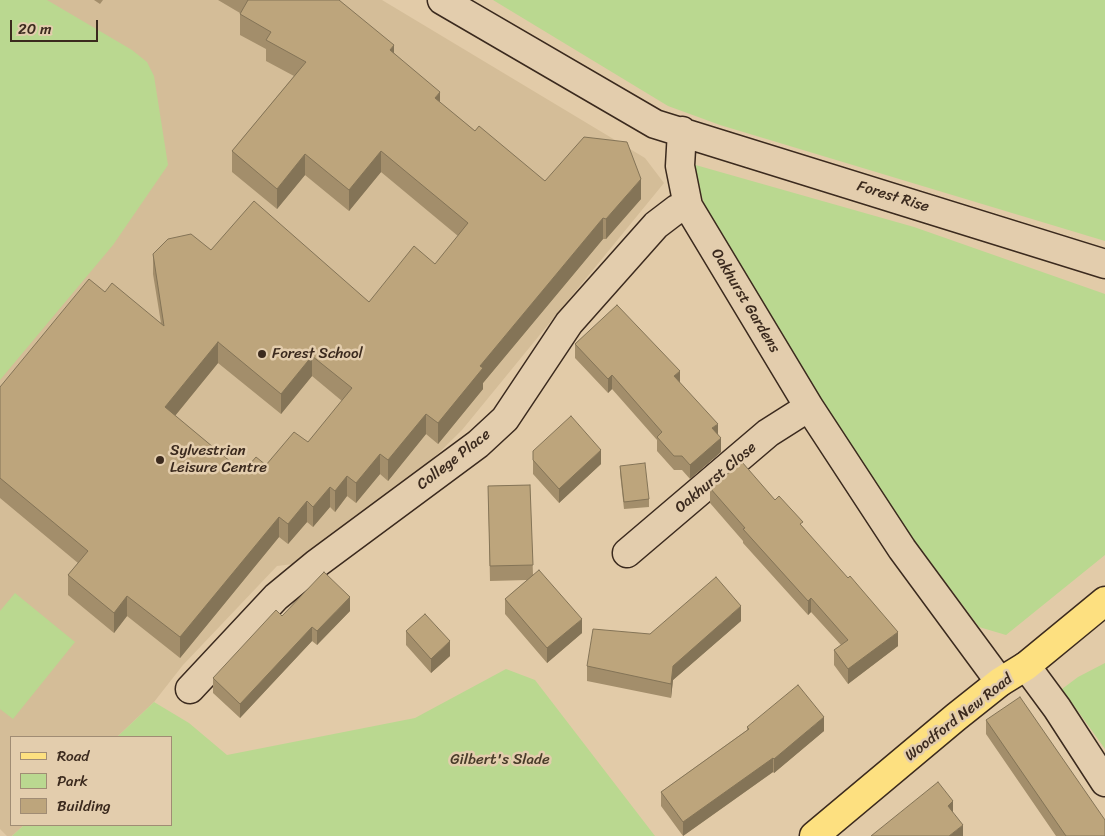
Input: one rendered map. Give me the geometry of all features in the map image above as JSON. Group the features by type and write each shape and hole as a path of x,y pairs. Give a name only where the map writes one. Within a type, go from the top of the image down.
{"main road":[{"name":"Woodford New Road","path":"814,836 956,717 1000,682 1026,666 1105,601"}],"street":[{"path":"444,0 655,124 682,131"},
{"name":"Oakhurst Gardens","path":"682,131 680,166 688,206 808,407 902,548 1000,682"},
{"name":"Forest Rise","path":"682,131 1105,264"},
{"name":"College Place","path":"190,689 276,597 316,564 478,444 506,419 570,323 656,225 677,209 688,206"},
{"name":"Oakhurst Close","path":"627,553 768,433 808,407"},
{"path":"1026,666 1057,708 1105,782"}],"shaded area":[{"name":"Forest School","path":"0,0 382,0 645,158 664,183 462,430 387,504 334,536 293,564 277,566 183,665 154,702 118,736 10,736 10,826 23,826 12,836 7,836 0,829"}],"green space":[{"path":"0,0 47,0 132,50 147,62 154,76 168,165 113,245 0,380"},
{"path":"493,0 1105,0 1105,241 720,125 668,106"},
{"path":"692,164 914,227 1105,294 1105,555 1006,635 979,627 875,488 705,207"},
{"path":"15,593 75,642 13,719 0,709 0,611"},
{"path":"1105,663 1105,749 1062,689 1078,677"},
{"name":"Gilbert's Slade","path":"506,669 535,680 655,836 12,836 23,826 172,826 172,736 118,736 154,702 189,723 227,755 415,718"}],"building":[{"path":"248,0 339,0 394,45 390,50 440,92 435,98 475,131 479,126 545,181 584,137 627,142 641,179 606,219 603,218 480,366 483,368 438,423 426,414 388,460 380,454 356,483 347,476 335,491 330,487 313,507 307,501 288,524 279,517 180,637 127,596 114,613 68,575 88,551 0,478 0,387 89,279 105,292 112,283 164,326 153,254 168,239 191,234 211,250 254,201 369,302 414,246 435,264 468,223 381,151 349,190 305,154 277,189 232,151 306,62 266,40 271,32 240,14","holes":["218,342 281,394 312,356 352,388 308,442 294,432 266,465 256,457 243,472 165,407"]},
{"path":"617,305 680,371 674,376 718,424 712,428 721,438 690,465 682,456 674,456 657,437 662,432 612,375 608,379 575,344"},
{"path":"571,416 601,450 559,489 533,460 533,451"},
{"path":"742,462 775,500 779,496 803,522 800,524 848,578 850,576 898,632 848,669 834,650 848,640 811,598 808,601 743,529 745,528 710,488"},
{"path":"645,463 649,499 624,502 620,466"},
{"path":"530,485 533,565 490,566 488,486"},
{"path":"539,570 582,619 547,648 505,599"},
{"path":"324,572 350,597 317,631 312,627 240,704 213,678 276,610 282,616"},
{"path":"716,577 741,606 673,666 671,684 587,666 593,629 650,634"},
{"path":"425,614 450,641 431,659 406,631"},
{"path":"798,685 824,717 774,759 683,822 661,792 749,729 747,727"},
{"path":"1020,697 1105,820 1105,836 1066,836 986,720"},
{"path":"938,782 953,801 948,806 963,825 949,836 871,836"}],"place":[{"name":"Forest School","path":"262,354"},
{"name":"Sylvestrian Leisure Centre","path":"160,460"}]}
